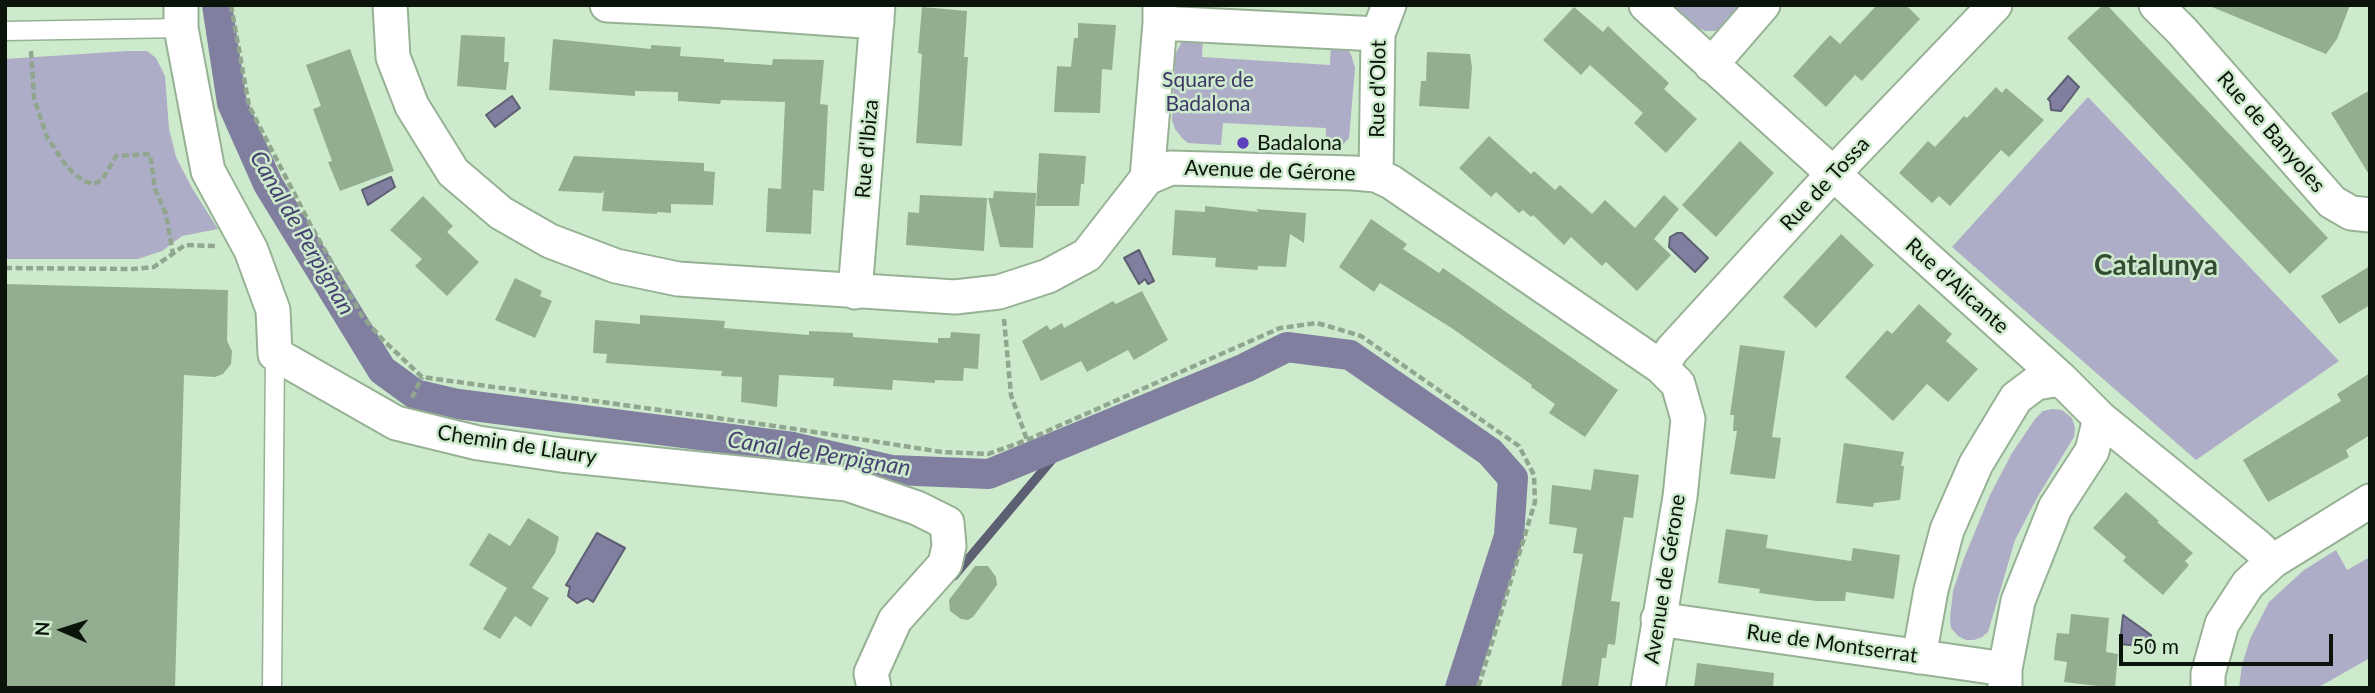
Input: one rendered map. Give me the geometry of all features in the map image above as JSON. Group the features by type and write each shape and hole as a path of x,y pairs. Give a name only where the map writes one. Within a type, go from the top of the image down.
{"street":[{"path":"390,5 393,57 412,106 453,172 501,213 550,241 629,269 678,279 955,298 1005,291 1048,276 1087,255 1147,178 1160,14 1383,19"},
{"path":"607,5 878,13"},
{"name":"Rue d'Alicante","path":"1646,5 2061,379 2100,418 2273,561"},
{"path":"1711,65 1763,5"},
{"name":"Rue de Tossa","path":"1661,367 1672,351 1833,174 1995,5"},
{"name":"Rue de Banyoles","path":"2156,5 2187,18 2332,202 2351,213 2370,215"},
{"name":"Rue d'Ibiza","path":"855,292 878,13"},
{"path":"181,16 208,171 251,250 273,310 275,354"},
{"name":"Rue d'Olot","path":"1376,175 1383,19"},
{"name":"Avenue de Gérone","path":"1147,178 1171,168 1376,175 1391,182 1661,367 1678,384 1688,419 1680,496 1648,688"},
{"name":"Chemin de Llaury","path":"275,354 396,423 478,443 561,455 847,484 917,508 947,523 949,546 945,564 895,620 871,673 874,688"},
{"path":"1919,657 1931,590 1947,530 1976,464 2016,398 2036,383 2061,379"},
{"path":"2005,678 2018,601 2055,508 2092,451 2100,418"},
{"path":"2208,688 2208,674 2222,624 2248,584 2273,561 2370,502"},
{"name":"Rue de Montserrat","path":"1658,619 1919,657 2005,678"}],"lane":[{"path":"5,31 30,31 181,16"},
{"path":"272,688 275,354"}],"path":[{"path":"231,5 249,106 310,224 362,316 422,377 942,452 988,454 1027,440 1280,328 1317,323 1361,336 1519,446 1534,475 1535,502 1478,688"},
{"path":"30,31 34,98 47,137 67,167 83,181 94,184 103,180 116,156 149,154 155,189 166,214 173,254"},
{"path":"5,268 134,269 154,267 185,245 251,250"},
{"path":"1005,291 1004,318 1012,395 1027,440"},
{"path":"408,407 422,377"}],"green space":[{"path":"1672,5 1745,5 1727,26 1715,31 1705,31 1693,26"},
{"name":"Square de Badalona","path":"1203,36 1202,57 1330,65 1331,42 1347,49 1355,68 1349,138 1340,148 1325,150 1326,128 1223,123 1221,145 1188,143 1175,129 1172,120 1175,55 1181,43 1188,38"},
{"path":"147,51 156,58 165,76 169,129 176,157 218,229 182,236 162,251 138,259 5,259 5,59"},
{"path":"2088,97 2339,361 2196,460 1952,247"},
{"path":"2062,410 2072,418 2074,437 2015,540 1988,632 1974,640 1966,640 1951,628 1950,618 1953,591 1963,561 1990,495 2012,453 2035,419 2043,411"},
{"path":"2336,550 2347,570 2370,557 2370,658 2317,688 2239,688 2242,665 2250,639 2269,602 2304,570"}],"shaded area":[{"path":"2068,76 2079,87 2061,111 2051,110 2048,99"},
{"path":"512,96 520,108 495,127 486,115"},
{"path":"391,177 395,187 368,205 362,190"},
{"path":"1682,233 1708,258 1695,272 1669,247 1670,237"},
{"path":"1139,250 1154,281 1148,284 1145,279 1139,284 1124,258"},
{"path":"597,533 625,548 593,602 587,598 577,603 568,596 570,587 566,585"},
{"path":"2123,615 2151,635 2150,647 2120,644"}],"building":[{"path":"1877,5 1906,5 1920,19 1862,81 1855,75 1826,107 1793,76 1830,35 1840,44"},
{"path":"2103,5 2107,5 2328,238 2290,274 2067,38"},
{"path":"2212,5 2350,5 2337,39 2326,54"},
{"path":"922,7 967,11 964,57 968,57 962,146 916,143"},
{"path":"1574,7 1603,32 1608,26 1669,83 1664,89 1697,119 1666,153 1634,123 1643,113 1590,65 1581,75 1543,40"},
{"path":"1078,23 1116,25 1112,70 1102,69 1100,113 1054,112 1057,66 1071,67 1074,38 1078,38"},
{"path":"461,35 505,37 504,62 509,62 506,90 457,86"},
{"path":"553,39 651,49 651,45 681,47 680,56 724,59 724,62 772,65 773,59 824,60 820,104 828,105 824,191 813,190 811,234 766,232 768,188 781,189 785,102 721,100 720,104 678,101 678,92 635,91 635,96 549,90"},
{"path":"350,49 394,171 340,191 328,162 332,161 313,109 321,106 306,65"},
{"path":"1427,52 1470,54 1472,67 1469,109 1419,106 1421,81 1426,81"},
{"path":"1996,87 2002,93 2006,88 2044,120 2009,157 2001,150 1950,206 1939,196 1932,203 1899,173 1928,141 1935,147"},
{"path":"2370,90 2370,176 2331,113"},
{"path":"1489,136 1531,174 1534,171 1555,190 1560,185 1592,214 1605,200 1635,228 1664,195 1679,209 1654,239 1671,255 1637,291 1606,262 1602,266 1571,237 1564,245 1533,215 1531,217 1523,210 1519,213 1496,192 1491,197 1459,168"},
{"path":"1740,141 1774,173 1716,237 1682,205"},
{"path":"1039,153 1086,156 1079,206 1036,206"},
{"path":"574,156 704,163 704,171 715,172 713,205 671,204 671,213 657,214 602,211 604,190 602,193 558,191"},
{"path":"994,191 1036,193 1033,248 1000,247 988,198 993,198"},
{"path":"920,195 987,198 984,251 906,245 908,212 919,213"},
{"path":"423,196 453,226 447,232 479,262 447,296 415,266 422,259 390,230"},
{"path":"1205,206 1259,212 1256,209 1306,213 1304,243 1290,234 1286,267 1258,266 1258,270 1215,267 1216,258 1172,255 1175,210 1205,212"},
{"path":"1371,219 1407,244 1403,249 1439,273 1443,268 1618,390 1585,437 1549,413 1555,404 1531,387 1532,385 1453,329 1380,283 1374,292 1339,267"},
{"path":"1841,234 1874,265 1816,328 1783,297"},
{"path":"2370,266 2370,305 2339,324 2321,296"},
{"path":"515,278 542,291 540,296 552,301 535,338 495,320"},
{"path":"5,284 228,290 227,341 232,351 231,364 223,374 215,377 184,375 175,688 5,688"},
{"path":"1142,291 1168,340 1134,360 1128,350 1087,372 1081,361 1041,381 1022,341 1047,325 1050,330 1062,323 1064,328 1113,301 1116,304"},
{"path":"1919,304 1952,334 1946,341 1978,369 1948,402 1927,384 1893,421 1845,377 1887,330 1892,334"},
{"path":"640,315 725,321 724,328 809,335 809,331 853,333 853,337 938,343 938,338 950,338 951,332 980,334 978,369 964,368 963,381 935,380 935,383 893,380 892,390 833,386 834,378 779,375 777,407 741,402 742,377 721,376 722,371 606,363 607,354 593,353 595,320 640,324"},
{"path":"1740,345 1785,351 1772,437 1781,438 1775,479 1730,474 1737,431 1733,431 1734,415 1730,415"},
{"path":"2370,373 2370,435 2346,450 2349,457 2268,502 2243,460 2341,401 2337,394"},
{"path":"1844,443 1904,452 1900,500 1874,503 1873,507 1836,503"},
{"path":"1594,469 1639,475 1633,518 1624,517 1611,601 1620,602 1615,645 1608,644 1606,658 1602,658 1598,688 1561,688 1583,554 1573,553 1577,528 1549,524 1552,485 1591,490"},
{"path":"2126,492 2193,553 2185,561 2189,565 2163,595 2123,561 2126,557 2093,528"},
{"path":"528,518 559,537 555,553 532,588 549,598 531,627 515,616 500,639 483,629 507,588 469,565 489,533 510,546"},
{"path":"1726,529 1768,535 1766,548 1851,561 1853,548 1900,555 1894,599 1846,592 1845,601 1816,601 1759,593 1760,589 1718,583"},
{"path":"975,566 988,566 996,577 997,585 973,617 968,620 961,619 950,611 949,600"},
{"path":"2071,614 2109,618 2106,652 2118,654 2115,688 2064,682 2067,662 2054,660 2055,647 2057,633 2069,634"},
{"path":"1697,663 1774,673 1773,688 1694,688"}],"waterway":[{"name":"Canal de Perpignan","path":"217,5 232,103 268,184 382,370 415,394 458,404 793,447 892,470 989,474 1245,368 1287,347 1350,355 1490,452 1513,478 1509,536 1460,688"},
{"path":"954,576 1066,443"}],"place":[{"name":"Badalona","path":"1243,143"}],"district":[{"name":"Catalunya","path":"2156,266"}]}
